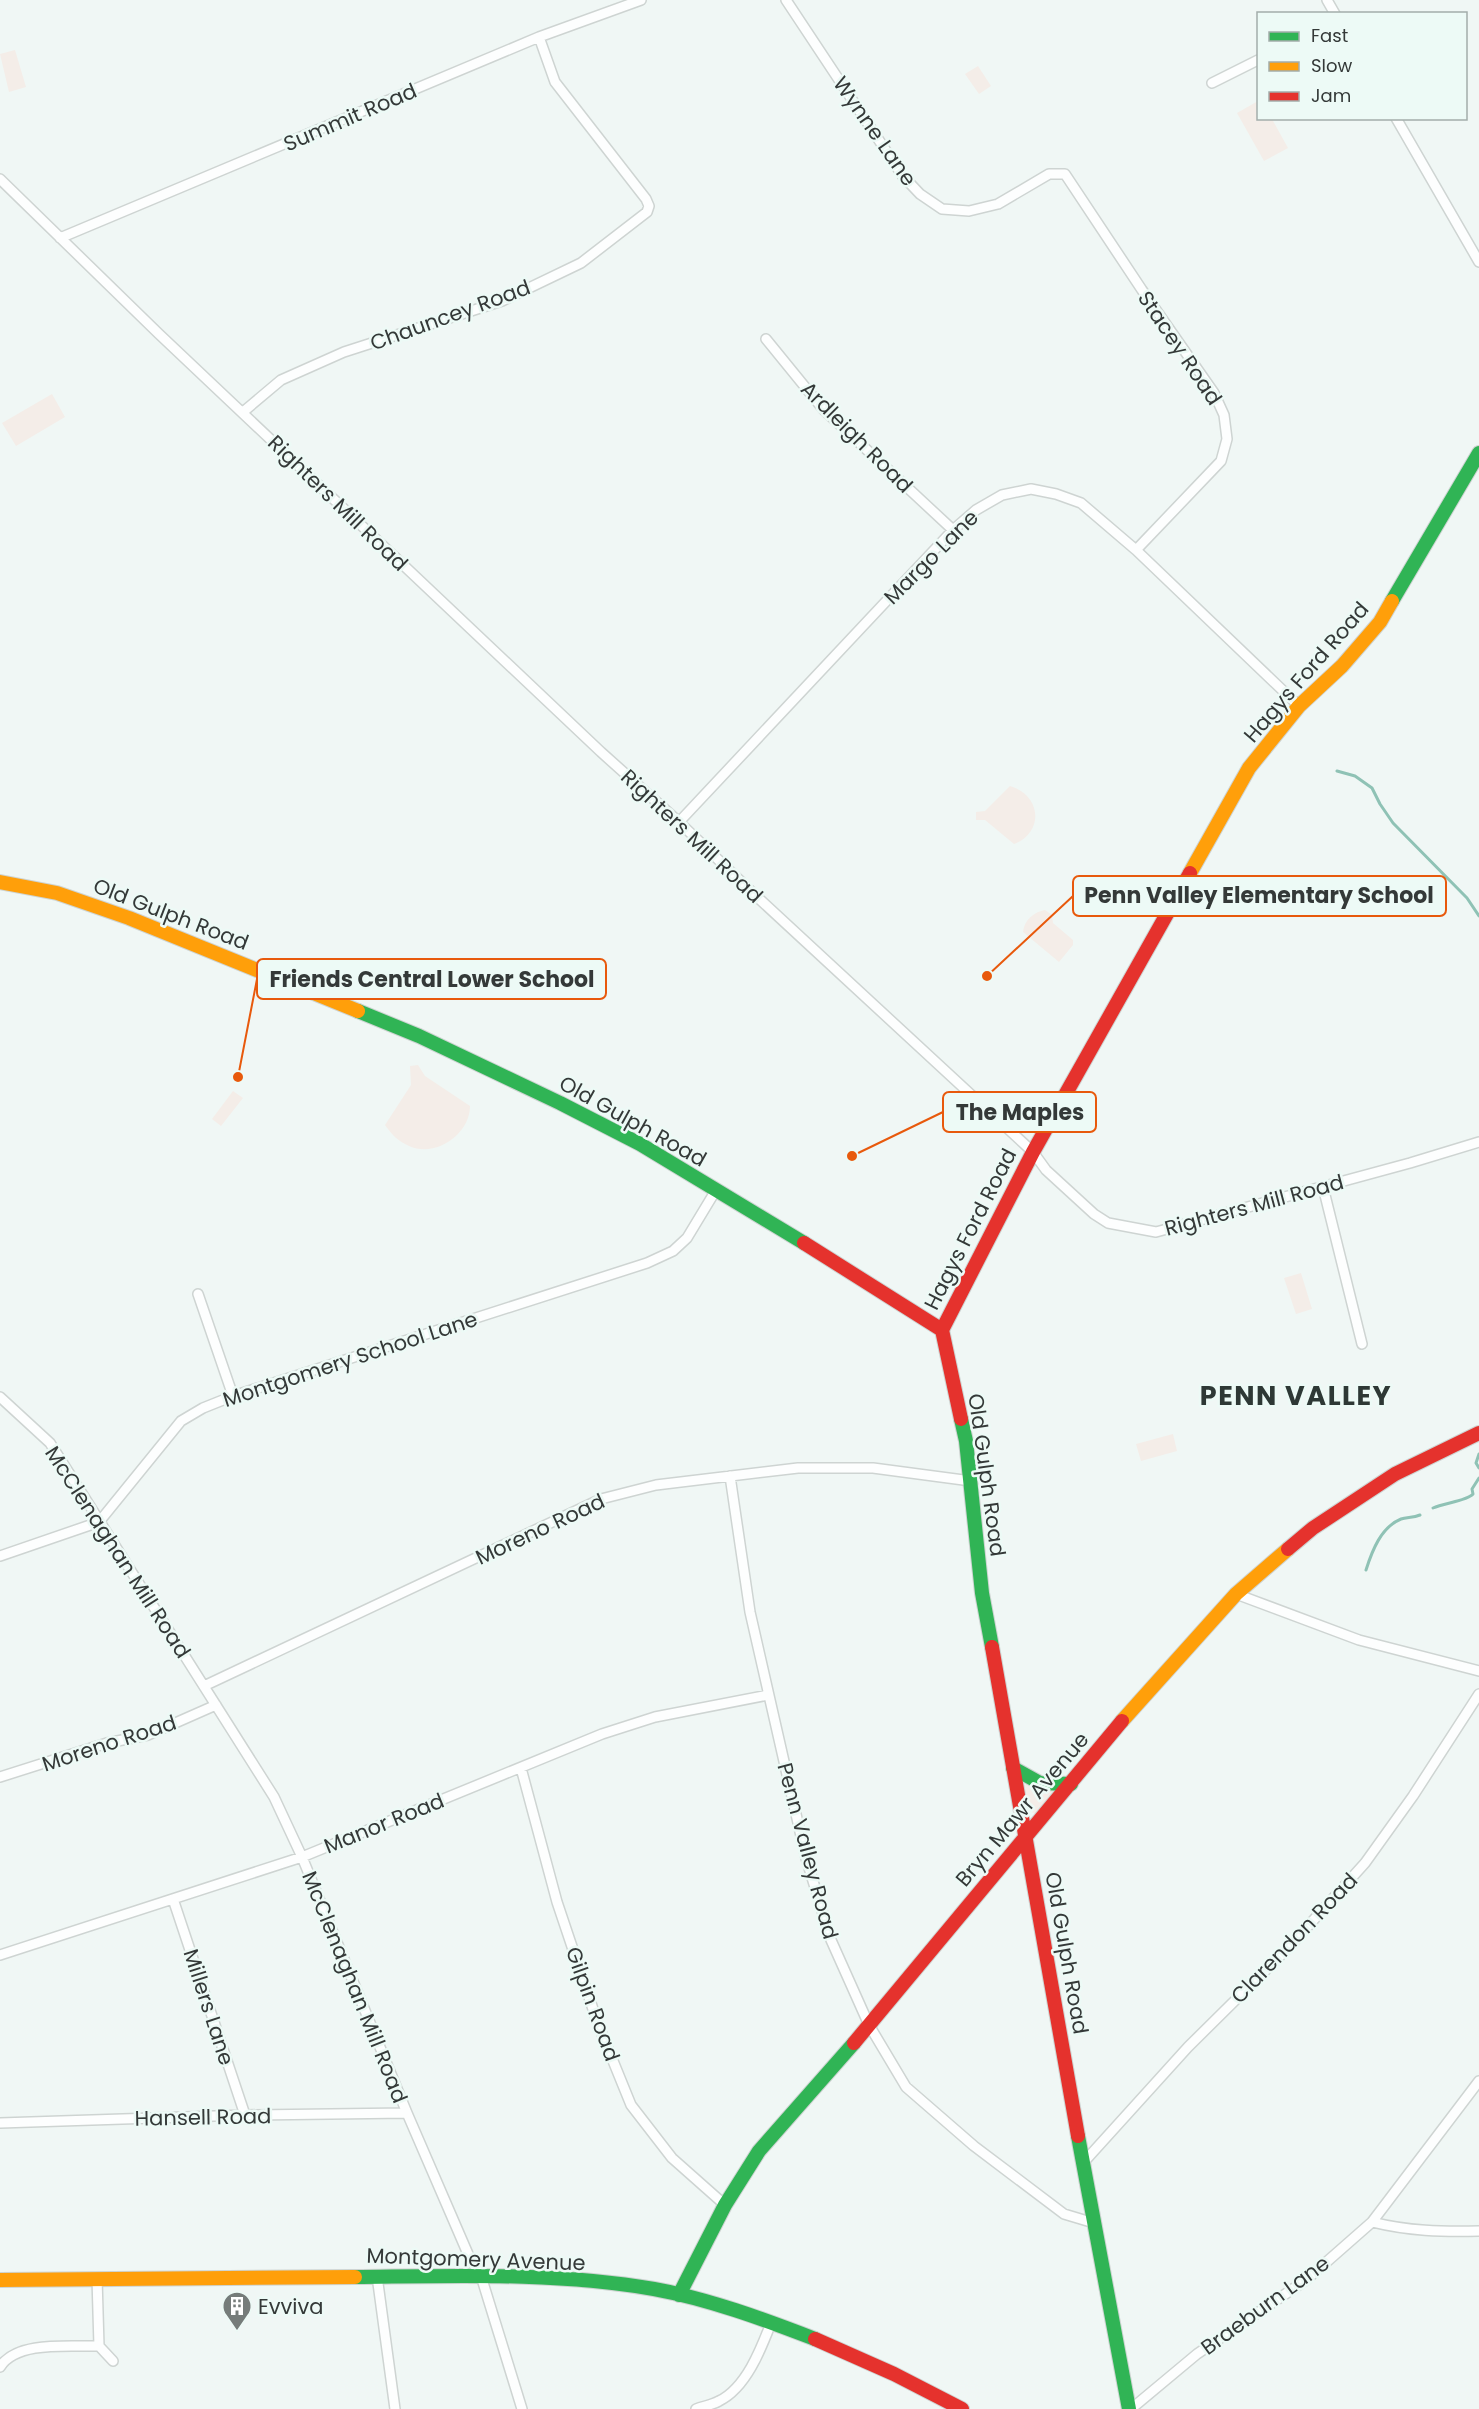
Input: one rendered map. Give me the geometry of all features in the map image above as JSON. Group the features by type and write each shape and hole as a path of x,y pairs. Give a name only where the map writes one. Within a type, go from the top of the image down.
{"street":[{"name":"Summit Road","path":"60,238 539,37 641,0"},
{"name":"Wynne Lane","path":"786,0 902,175 920,194 942,209 969,211 998,204 1050,174 1059,172"},
{"name":"Chauncey Road","path":"243,412 281,380 302,370 344,352 502,301 581,263 643,216 649,206 646,199 555,82 539,37"},
{"path":"1212,83 1257,60"},
{"path":"1397,120 1479,262"},
{"name":"Stacey Road","path":"1059,172 1069,178 1142,290 1214,393 1224,415 1227,439 1221,461 1136,550"},
{"name":"Righters Mill Road","path":"0,179 601,752 1033,1152 1047,1170 1094,1214 1108,1223 1156,1232 1479,1142"},
{"name":"Ardleigh Road","path":"766,339 823,409 953,530"},
{"name":"Hagys Ford Road","path":"942,1330 1033,1152 1249,768 1299,706 1342,666 1380,622 1479,453"},
{"name":"Margo Lane","path":"679,822 953,530 976,510 1002,495 1031,489 1082,503 1136,550 1299,706"},
{"name":"Old Gulph Road","path":"0,882 57,893 129,918 419,1036 640,1144 837,1263 942,1330 966,1441 982,1593 1083,2163 1130,2409"},
{"path":"1323,1187 1362,1344"},
{"name":"Montgomery School Lane","path":"99,1522 181,1421 203,1408 233,1396 647,1263 673,1251 687,1238 716,1190"},
{"path":"198,1294 233,1396"},
{"name":"McClenaghan Mill Road","path":"0,1397 50,1443 274,1797 302,1857 407,2113 468,2254 482,2276 522,2409"},
{"name":"Bryn Mawr Avenue","path":"679,2295 725,2205 759,2151 869,2025 1071,1785 1136,1704 1236,1594 1313,1528 1395,1474 1479,1433"},
{"name":"Moreno Road","path":"204,1686 602,1499 656,1485 763,1471 834,1466 902,1471 971,1481"},
{"name":"Penn Valley Road","path":"730,1476 750,1612 806,1858 831,1940 869,2025 906,2087 957,2132 1064,2214 1094,2223"},
{"path":"0,1556 99,1522"},
{"path":"1236,1594 1359,1640 1479,1671"},
{"name":"Clarendon Road","path":"1083,2163 1188,2047 1290,1946 1365,1863 1413,1796 1479,1694"},
{"name":"Manor Road","path":"0,1956 302,1857 602,1734 655,1717 768,1695"},
{"name":"Moreno Road","path":"0,1777 107,1743 148,1735 216,1705"},
{"name":"Gilpin Road","path":"521,1768 557,1902 598,2024 631,2105 672,2158 725,2205"},
{"path":"1013,1768 1040,1783 1071,1785"},
{"name":"Millers Lane","path":"173,1899 245,2115"},
{"name":"Braeburn Lane","path":"1130,2409 1197,2354 1306,2280 1372,2222 1479,2081"},
{"name":"Hansell Road","path":"0,2123 245,2115 407,2113"},
{"path":"1372,2222 1404,2230 1479,2231"},
{"path":"377,2276 395,2409"},
{"name":"Montgomery Avenue","path":"0,2280 482,2276 588,2282 679,2295 771,2323 863,2358 962,2409"},
{"path":"97,2278 99,2346 112,2361"},
{"path":"696,2409 721,2400 739,2384 756,2361 771,2323"},
{"path":"0,2367 17,2352 44,2347 99,2346"}],"shaded area":[{"path":"15,50 26,87 9,92 0,54"},
{"path":"978,66 991,86 979,94 965,74"},
{"path":"1257,102 1257,120 1273,120 1288,148 1264,161 1237,113"},
{"path":"52,394 65,417 16,446 2,423"},
{"path":"1010,786 1028,797 1035,814 1031,832 1014,844 985,820 976,820 976,812 985,811"},
{"path":"1045,910 1052,915 1053,923 1073,940 1073,945 1059,962 1023,932 1030,917"},
{"path":"418,1065 425,1076 470,1106 464,1126 458,1134 450,1141 430,1149 419,1149 405,1144 385,1125 411,1085 410,1066"},
{"path":"233,1091 243,1098 221,1126 212,1119"},
{"path":"1301,1273 1312,1309 1296,1314 1284,1278"},
{"path":"1173,1434 1177,1451 1141,1461 1136,1444"},
{"path":"1028,1784 1033,1788 1052,1791 1052,1795 1037,1814 1028,1811 1023,1785"}],"waterway":[{"path":"1337,771 1355,776 1372,788 1393,823 1467,898 1479,916"},
{"path":"1479,1454 1476,1463 1479,1468"},
{"path":"1433,1508 1470,1496 1479,1478"},
{"path":"1366,1570 1374,1548 1388,1528 1401,1519 1420,1515"}],"traffic: fast":[{"path":"1392,601 1479,453"},
{"path":"358,1011 419,1036 640,1144 804,1243"},
{"path":"961,1419 966,1441 982,1593 992,1647"},
{"path":"1013,1768 1040,1783 1071,1784"},
{"path":"679,2295 725,2205 759,2151 854,2043"},
{"path":"1078,2136 1129,2409"},
{"path":"355,2277 505,2276 617,2284 695,2298 815,2339"}],"traffic: slow":[{"path":"1190,873 1249,768 1299,706 1342,666 1380,622 1392,601"},
{"path":"0,882 57,893 129,918 358,1011"},
{"path":"1122,1721 1236,1594 1288,1549"},
{"path":"0,2280 355,2277"}],"traffic: jam":[{"path":"942,1330 1033,1152 1190,873"},
{"path":"804,1243 942,1330 961,1419"},
{"path":"1288,1549 1313,1528 1395,1474 1479,1433"},
{"path":"992,1647 1078,2136"},
{"path":"854,2043 1122,1721"},
{"path":"815,2339 894,2374 962,2409"}],"place":[{"name":"Penn Valley Elementary School","path":"987,976"},
{"name":"Friends Central Lower School","path":"238,1077"},
{"name":"The Maples","path":"852,1156"},
{"name":"Evviva","path":"237,2332"}],"district":[{"name":"PENN VALLEY","path":"1296,1395"}]}
